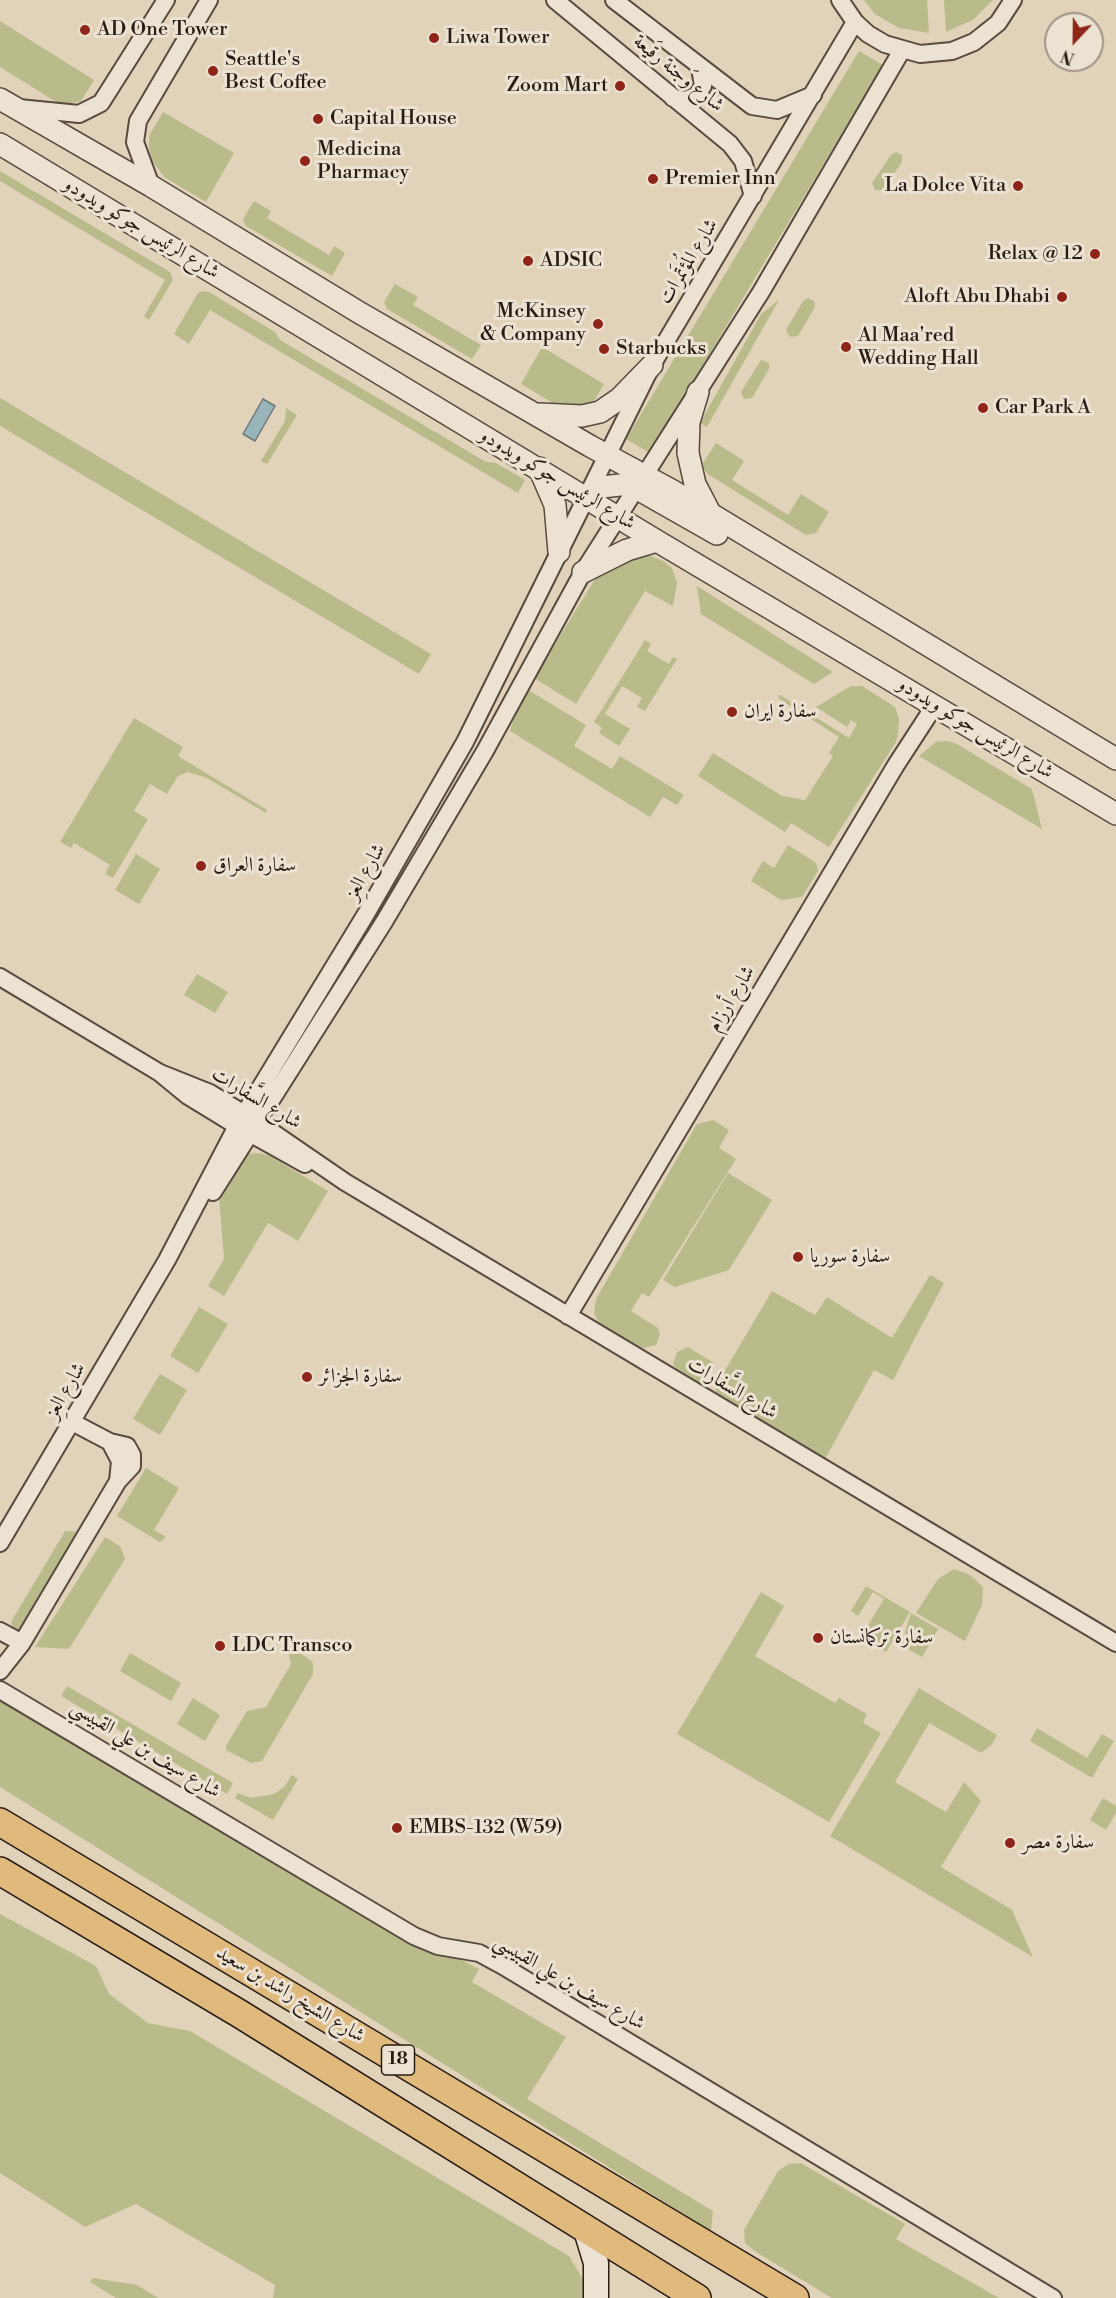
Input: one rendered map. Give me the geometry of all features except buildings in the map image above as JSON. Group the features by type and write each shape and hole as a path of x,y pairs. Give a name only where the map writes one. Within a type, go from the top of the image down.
{"main road":[{"name":"شارع الشيخ راشد بن سعيد","path":"0,1822 795,2298"},
{"name":"18","path":"0,1871 240,2014 697,2298"},
{"path":"0,1892 102,1952 240,2014"},
{"path":"585,2227 596,2263 596,2298"}],"street":[{"path":"8,103 79,114 101,103 166,0"},
{"path":"151,186 135,142 138,121 209,0"},
{"name":"شارع وَجنة رقَيعة","path":"555,0 738,152 748,172 753,196"},
{"name":"شارع وَجنة رقَيعة","path":"614,0 700,68 759,109 786,107 813,95"},
{"path":"840,0 868,34 902,51 938,53 963,47 991,30 1013,0"},
{"name":"شارع المُؤتَمرات","path":"587,498 652,364 855,21"},
{"path":"618,516 698,392 842,157 902,51"},
{"path":"673,98 685,100 696,96 703,86 700,68"},
{"name":"شارع الرئيس جوكو ويدودو","path":"8,103 151,186 352,309 608,456 641,481 709,512 1116,759"},
{"name":"شارع الرئيس جوكو ويدودو","path":"0,144 657,541 1116,814"},
{"path":"534,414 582,416 600,412 619,399 652,364"},
{"path":"698,392 689,422 688,453 695,484 709,512"},
{"path":"539,468 555,505 560,552"},
{"path":"587,498 610,485 641,481 962,678 1004,689"},
{"name":"شارع العِز","path":"0,1543 167,1260 240,1120 366,914 459,752 587,498"},
{"name":"شارع العِز","path":"167,1260 255,1129 414,872 485,751 583,572 618,516"},
{"path":"583,572 620,552 657,541"},
{"name":"شارع أرزام","path":"568,1316 896,765 935,705"},
{"name":"شارع السَّفارات","path":"0,977 160,1073 210,1093 240,1120 1116,1643"},
{"name":"شارع سيف بن علي القبيسي","path":"25,1702 10,1685 5,1665 22,1642 118,1481 120,1461 110,1442 72,1422"},
{"path":"0,1631 22,1642"},
{"name":"شارع سيف بن علي القبيسي","path":"0,1690 25,1702 414,1936 438,1946 479,1953 503,1966 1053,2298"}],"green space":[{"path":"864,0 927,0 929,33 899,28 875,14"},
{"path":"944,0 993,0 974,19 946,32"},
{"path":"0,21 94,80 81,101 61,105 0,67"},
{"path":"859,51 883,65 650,453 626,439"},
{"path":"163,112 234,153 206,202 164,177 153,162 149,149 149,136"},
{"path":"896,152 902,155 902,162 883,190 875,190 872,183 891,155"},
{"path":"0,171 170,272 173,280 149,320 144,316 165,280 0,181"},
{"path":"254,201 271,211 267,218 329,255 334,246 345,253 332,276 246,226 243,219"},
{"path":"395,284 418,297 413,305 481,345 472,359 387,309 384,302"},
{"path":"209,292 275,332 280,340 486,462 496,463 525,480 518,493 210,310 189,344 174,334 198,293"},
{"path":"808,298 814,301 815,307 798,336 790,337 786,330 803,301"},
{"path":"779,300 707,427 700,423 761,314"},
{"path":"542,347 604,384 590,408 568,412 521,384"},
{"path":"761,360 769,363 769,369 752,398 744,399 741,392"},
{"path":"0,398 431,654 419,674 0,426"},
{"path":"286,408 297,415 267,464 261,461 285,421"},
{"path":"716,443 744,461 732,480 788,515 801,494 829,512 816,533 806,535 709,475 703,463"},
{"path":"646,554 663,561 672,568 677,583 673,606 645,591 576,704 534,678 605,563"},
{"path":"697,586 833,672 814,684 701,614"},
{"path":"645,640 651,644 647,651 669,664 673,657 677,659 645,711 637,707 642,698 622,686 605,714 630,729 619,746 599,733 602,728 594,722"},
{"path":"851,686 862,686 895,707 899,719 898,734 896,742 829,847 791,823 785,832 698,776 713,753 782,796 805,800 833,756 829,753 839,737 778,698 780,695 849,738 857,724 851,720 847,727 816,707"},
{"path":"525,688 586,725 574,746 612,769 620,756 684,795 677,805 663,797 650,817 510,731"},
{"path":"134,718 183,747 178,756 267,810 266,813 207,778 188,772 178,776 167,794 150,784 134,811 148,819 113,878 105,874 110,865 74,843 71,848 60,842"},
{"path":"936,742 955,743 1032,789 1042,829 919,756"},
{"path":"788,845 816,863 818,871 802,897 781,900 751,881 763,861 774,868"},
{"path":"136,854 160,869 139,904 115,890"},
{"path":"197,974 228,992 215,1013 184,995"},
{"path":"713,1120 729,1130 719,1148 736,1159 649,1297 642,1293 631,1311 658,1328 660,1334 656,1345 644,1348 599,1324 594,1313 596,1299 697,1124"},
{"path":"259,1153 270,1156 328,1191 298,1241 268,1223 224,1296 208,1286 224,1259 219,1197 240,1160 248,1154"},
{"path":"728,1173 772,1200 729,1270 675,1287 663,1280"},
{"path":"930,1275 944,1283 893,1380 874,1370 825,1459 716,1392 715,1387 772,1291 815,1315 827,1297 892,1338"},
{"path":"199,1307 228,1324 198,1373 170,1356"},
{"path":"688,1347 714,1363 701,1384 673,1364 677,1352"},
{"path":"160,1374 187,1390 160,1435 133,1419"},
{"path":"146,1468 179,1488 154,1530 166,1537 160,1542 117,1516"},
{"path":"65,1531 99,1533 30,1644 15,1635 11,1622"},
{"path":"105,1537 120,1546 125,1559 69,1649 35,1647"},
{"path":"954,1569 970,1575 983,1587 982,1605 965,1641 916,1613 938,1579"},
{"path":"866,1586 910,1612 886,1652 861,1637 884,1599 873,1592 858,1616 851,1611"},
{"path":"761,1592 784,1606 755,1656 835,1703 839,1698 867,1714 863,1723 881,1733 829,1822 677,1734"},
{"path":"911,1613 938,1629 922,1657 901,1645"},
{"path":"287,1645 313,1663 313,1674 262,1761 251,1763 226,1750 226,1746 247,1711 266,1707 291,1664"},
{"path":"130,1653 181,1683 171,1701 120,1671"},
{"path":"67,1686 233,1783 227,1794 61,1696"},
{"path":"919,1688 997,1735 992,1744 981,1753 929,1723 895,1782 946,1812 964,1782 981,1801 941,1867 1012,1910 1033,1957 830,1836"},
{"path":"193,1698 220,1715 205,1741 177,1724"},
{"path":"0,1701 299,1875 479,1969 472,1982 566,2037 527,2099 713,2211 711,2231 0,1787"},
{"path":"1037,1728 1087,1758 1102,1734 1114,1741 1092,1778 1030,1741"},
{"path":"292,1775 298,1779 273,1820 235,1798 238,1793 251,1798 274,1794 284,1787"},
{"path":"1103,1798 1116,1806 1116,1813 1106,1830 1090,1820"},
{"path":"0,1914 96,1966 109,1994 148,2023 190,2031 569,2256 584,2281 583,2298 273,2298 275,2285 136,2204 85,2227 0,2173"},
{"path":"801,2163 905,2224 896,2239 999,2298 832,2298 756,2252 745,2243 744,2230 778,2171 789,2164"},
{"path":"93,2278 137,2285 158,2298 116,2298 90,2282"}],"water":[{"path":"263,399 275,406 255,441 243,434"}],"place":[{"name":"AD One Tower","path":"85,30"},
{"name":"Liwa Tower","path":"434,38"},
{"name":"Seattle's Best Coffee","path":"213,71"},
{"name":"Zoom Mart","path":"620,86"},
{"name":"Capital House","path":"318,119"},
{"name":"Medicina Pharmacy","path":"305,161"},
{"name":"Premier Inn","path":"653,179"},
{"name":"La Dolce Vita","path":"1018,186"},
{"name":"Relax @ 12","path":"1095,254"},
{"name":"ADSIC","path":"528,261"},
{"name":"Aloft Abu Dhabi","path":"1062,297"},
{"name":"McKinsey & Company","path":"598,324"},
{"name":"Al Maa'red Wedding Hall","path":"846,347"},
{"name":"Starbucks","path":"604,349"},
{"name":"Car Park A","path":"983,408"},
{"name":"سفارة ايران","path":"732,712"},
{"name":"سفارة العراق","path":"201,866"},
{"name":"سفارة سوريا","path":"798,1257"},
{"name":"سفارة الجزائر","path":"307,1377"},
{"name":"سفارة تركمانستان","path":"818,1638"},
{"name":"LDC Transco","path":"220,1646"},
{"name":"EMBS-132 (W59)","path":"397,1828"},
{"name":"سفارة مصر","path":"1010,1843"}]}
